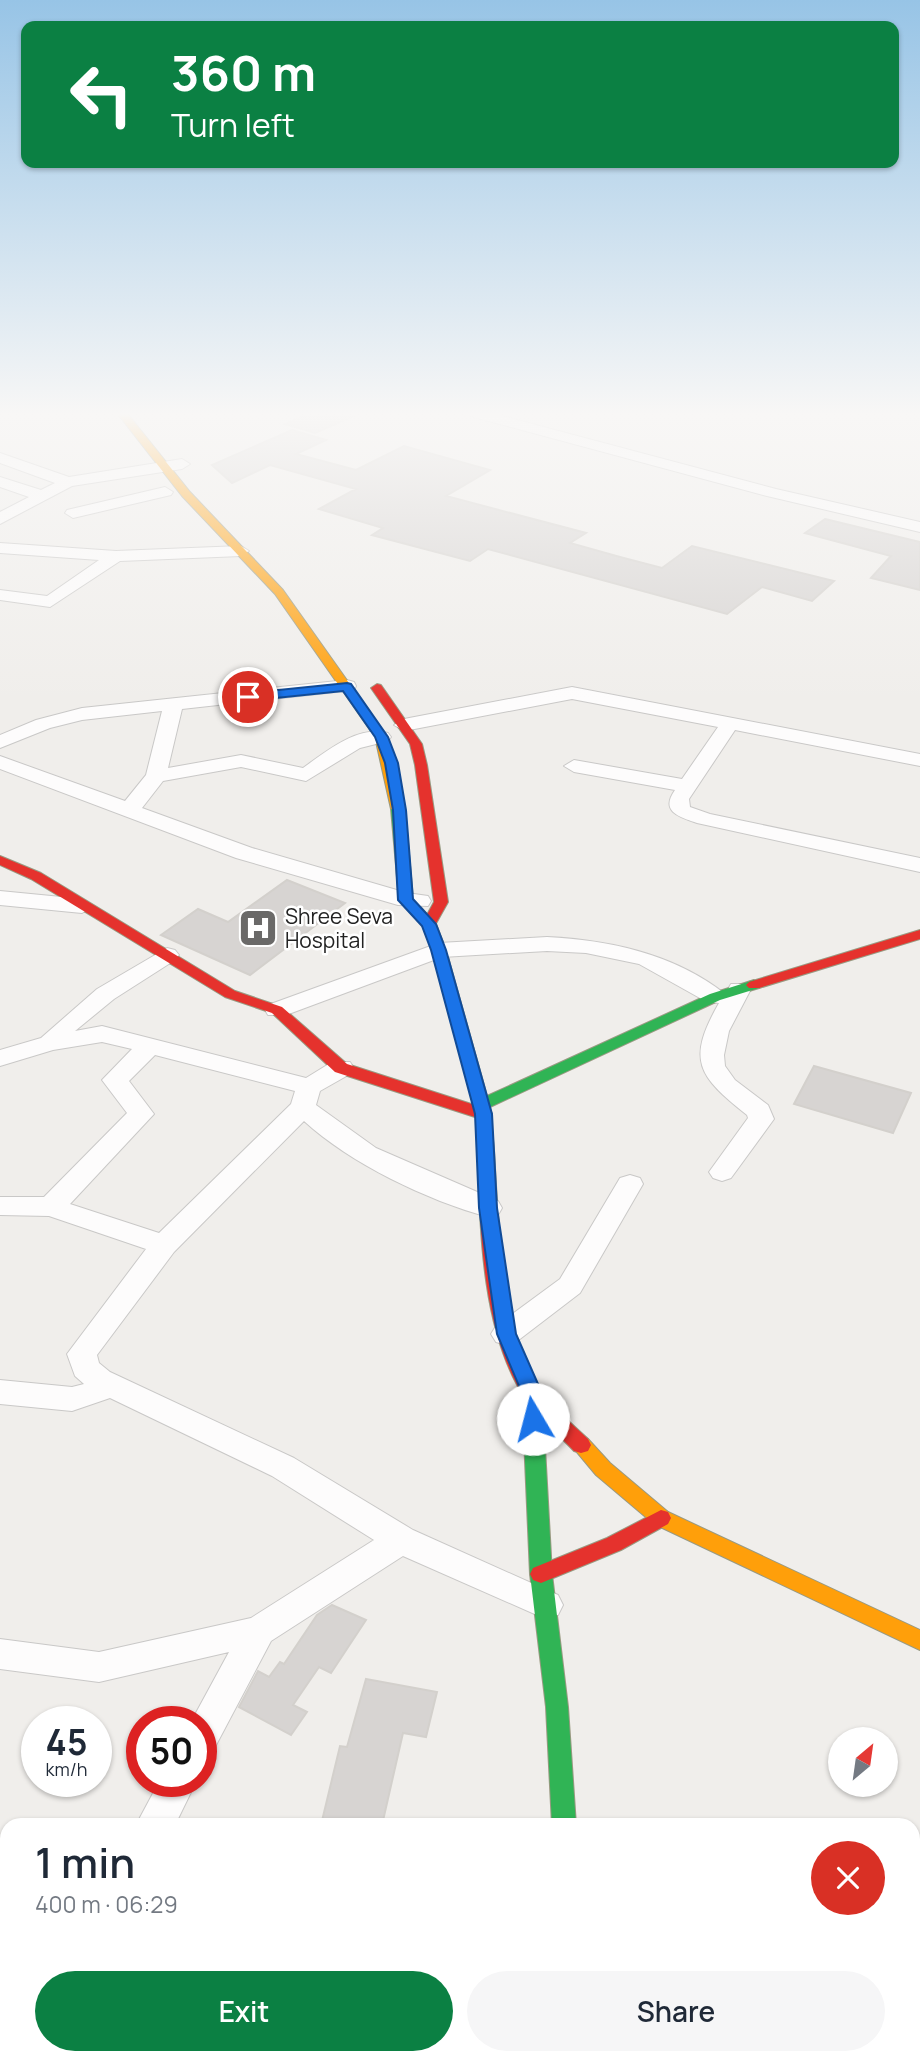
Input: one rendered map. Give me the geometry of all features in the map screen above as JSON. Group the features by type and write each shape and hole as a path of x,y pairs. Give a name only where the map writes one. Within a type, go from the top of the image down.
{"main road":[{"path":"201,509 279,592 382,737 391,763 399,810 405,900 429,924 439,950 482,1109 488,1208 506,1334 532,1393 603,1469 662,1518 920,1640"},
{"path":"222,509 237,523"},
{"path":"368,675 416,744 442,902 429,924"},
{"path":"0,860 37,876 82,906 230,994 277,1010 341,1069 482,1109 727,993 920,934"},
{"path":"532,1393 543,1589 557,1707 564,1818"},
{"path":"543,1589 614,1544 662,1518"}],"street":[{"path":"0,519 18,509"},
{"path":"73,513 89,509"},
{"path":"844,509 920,527"},
{"path":"0,548 116,555 241,551"},
{"path":"0,595 50,602 116,555"},
{"path":"0,742 43,724 82,713 347,687"},
{"path":"404,725 572,693 920,760"},
{"path":"129,810 156,776 173,705"},
{"path":"730,723 678,804 689,814 920,865"},
{"path":"156,776 241,761 306,775 353,743 382,737"},
{"path":"0,762 244,853 405,900 442,902"},
{"path":"574,766 688,786"},
{"path":"0,898 82,906"},
{"path":"277,1010 439,950 547,944 597,948 646,959 727,993 713,1042 712,1063 717,1075 760,1111 761,1119 722,1172"},
{"path":"50,1042 65,1026 120,985 167,955"},
{"path":"0,1058 50,1042 102,1034 150,1046 306,1097 319,1122 357,1148 419,1180 488,1208"},
{"path":"51,1207 141,1114 116,1080 150,1046"},
{"path":"341,1069 306,1097 164,1245 82,1354 86,1368 99,1380 283,1467 401,1540 543,1589"},
{"path":"506,1334 570,1286 630,1184"},
{"path":"0,1206 51,1207 164,1245"},
{"path":"0,1392 72,1399 112,1386"},
{"path":"0,1654 99,1667 259,1631 401,1540"},
{"path":"217,1708 259,1631"},
{"path":"159,1818 170,1797"}],"building":[{"path":"320,509 496,509 586,533 570,543 662,568 692,546 834,581 812,601 762,587 727,614 488,549 470,561 372,535 383,528"},
{"path":"825,519 920,542 920,590 871,578 891,556 805,533"},
{"path":"287,880 345,903 250,975 161,935 198,909 228,922"},
{"path":"814,1066 911,1093 893,1133 794,1104"},
{"path":"332,1605 366,1620 331,1673 319,1667 293,1705 307,1712 291,1735 239,1707 258,1671 269,1677 280,1662 284,1664 317,1615"},
{"path":"366,1679 437,1692 426,1737 403,1733 384,1818 323,1818 340,1746 347,1747"}],"traffic: fast":[{"path":"398,809 406,900 429,924 439,950 484,1114 486,1150"},
{"path":"481,1105 715,997 754,985"},
{"path":"532,1393 541,1574 557,1707 564,1818"}],"traffic: slow":[{"path":"201,509 279,592 381,737 398,809"},
{"path":"581,1445 603,1469 661,1518 920,1640"}],"traffic: jam":[{"path":"377,688 416,744 421,765 441,902 429,924"},
{"path":"0,860 36,876 230,994 277,1010 341,1068 484,1114"},
{"path":"754,985 920,934"},
{"path":"486,1150 496,1277 510,1343 520,1371 533,1394 581,1445"},
{"path":"541,1574 614,1544 661,1518"}],"place":[{"name":"Shree Seva Hospital","path":"258,928"}],"route":[{"path":"248,697 347,687 382,737 391,763 399,810 405,900 429,924 439,950 484,1114 488,1208 506,1334 532,1393 533,1419"}]}
